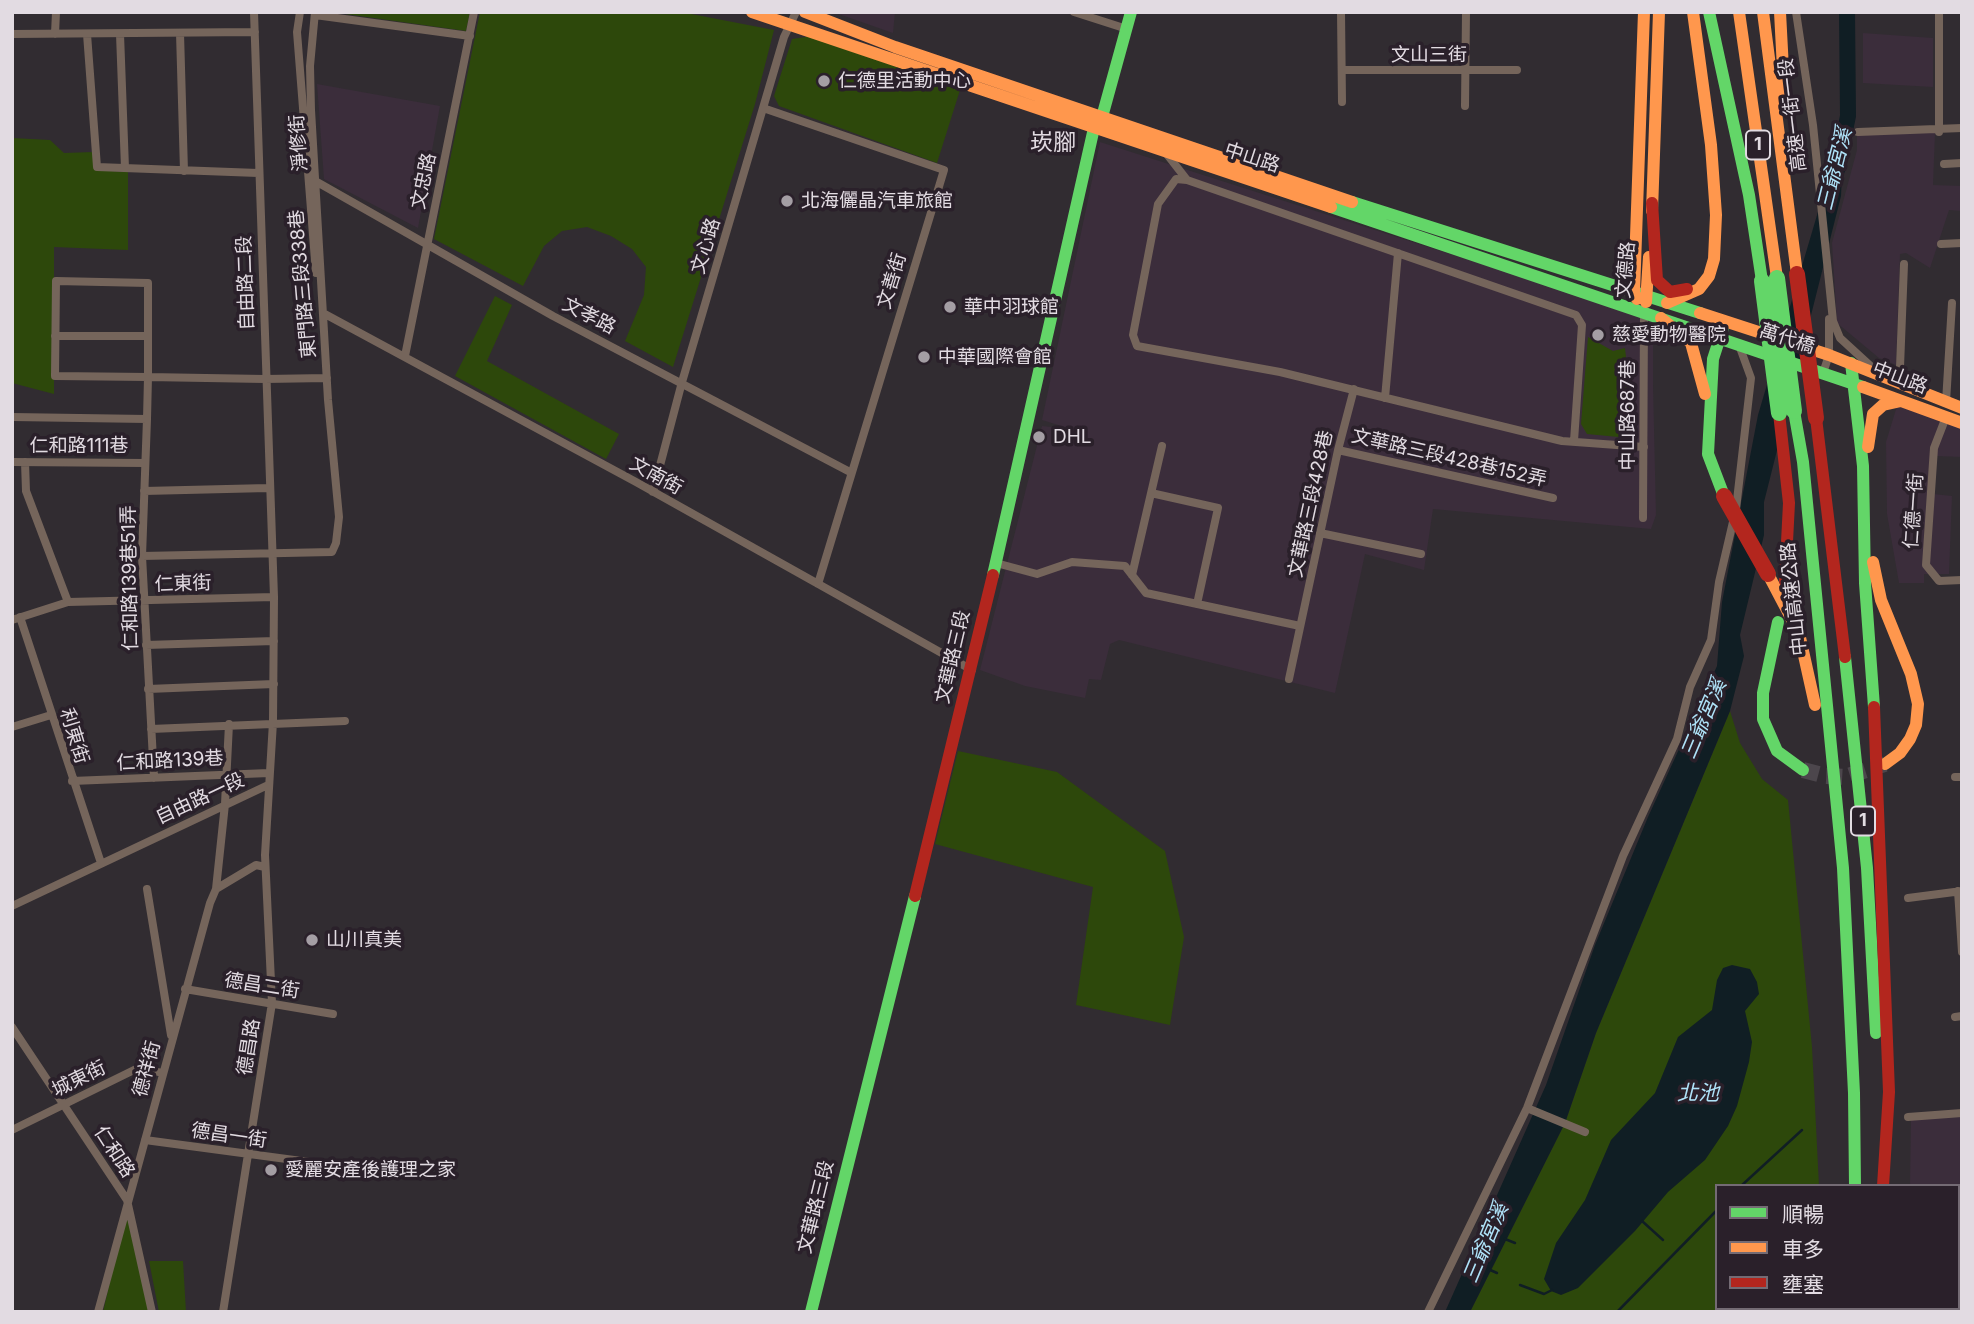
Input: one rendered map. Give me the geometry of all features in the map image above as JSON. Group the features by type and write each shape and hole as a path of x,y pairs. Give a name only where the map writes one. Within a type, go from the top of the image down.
{"main road":[{"name":"中山路","path":"752,12 793,18 1641,301 1739,345"},
{"name":"中山路","path":"805,12 1098,122 1165,150 1641,301"},
{"name":"文華路三段","path":"811,1312 972,670 1098,122 1131,12"},
{"name":"文德路","path":"1641,301 1644,12"},
{"name":"文德路","path":"1641,301 1652,203 1659,12"},
{"path":"1693,12 1712,145 1716,215 1713,268 1702,286 1664,311 1689,340 1696,355 1704,386 1708,454 1724,496 1800,633 1812,682 1830,844 1844,1034 1854,1093"},
{"path":"1709,12 1769,279"},
{"name":"中山高速公路","path":"1739,12 1769,279 1843,868 1854,1093 1855,1184"},
{"name":"1","path":"1763,12 1822,458 1867,868 1881,1184"},
{"path":"1780,12 1788,211"},
{"path":"1652,203 1657,276 1667,290 1685,290 1698,281 1706,271 1713,248"},
{"name":"中山路","path":"1664,311 1725,322 1754,331"},
{"path":"1708,454 1713,359 1725,322"},
{"name":"萬代橋","path":"1754,331 1829,355"},
{"name":"萬代橋","path":"1739,345 1820,371"},
{"name":"中山路","path":"1829,355 1884,376 1906,395"},
{"path":"1851,363 1863,466 1889,1091 1881,1184"},
{"name":"中山路","path":"1820,371 1853,383 1906,395 1946,410 1962,423"},
{"path":"1863,466 1873,414 1883,405 1906,395"},
{"name":"中山路","path":"1946,410 1962,408"},
{"path":"1785,581 1794,463"},
{"path":"1864,499 1876,582 1911,674 1918,704 1916,725 1910,739 1900,753 1885,764"},
{"path":"1778,622 1764,684 1762,719 1777,751 1803,770"}],"street":[{"path":"55,34 56,12"},
{"name":"自由路二段","path":"254,12 271,553"},
{"name":"東門路三段338巷","path":"271,553 332,552 340,517 323,313 319,304 297,32 300,12"},
{"name":"文忠路","path":"405,356 474,12"},
{"path":"1074,12 1127,29"},
{"path":"1341,12 1342,102"},
{"path":"1465,106 1466,12"},
{"name":"高速一街一段","path":"1796,12 1813,125 1817,187 1833,321 1840,338 1884,376"},
{"path":"1939,12 1939,132"},
{"path":"315,14 470,36"},
{"name":"淨修街","path":"315,14 310,66 323,313"},
{"name":"文心路","path":"653,492 682,382 763,108 793,18"},
{"path":"12,34 255,32"},
{"path":"180,33 184,170"},
{"path":"87,34 97,167 258,173"},
{"path":"120,34 125,168"},
{"name":"文山三街","path":"1342,70 1517,70"},
{"name":"文善街","path":"763,108 944,170 818,584"},
{"path":"1858,132 1939,132 1962,128"},
{"path":"1165,150 1187,180"},
{"path":"1944,164 1962,163"},
{"path":"1574,441 1582,325 1576,315 1187,180 1176,179 1158,204 1133,335 1137,346 1354,389 1504,429 1574,441 1644,447"},
{"name":"文孝路","path":"317,182 553,316 850,472"},
{"path":"1941,244 1962,243"},
{"path":"1385,398 1398,253"},
{"path":"1904,264 1900,367 1906,395"},
{"name":"仁和路139巷51弄","path":"55,337 57,281 148,283 142,556 153,778"},
{"name":"高速一街一段","path":"1820,371 1829,355 1829,299"},
{"name":"中山路687巷","path":"1641,301 1643,518"},
{"path":"1946,410 1952,303"},
{"name":"文南街","path":"323,313 653,492 972,670"},
{"path":"148,336 55,337 55,376 265,379 327,377"},
{"path":"1428,1312 1530,1109 1623,856 1677,739 1690,687 1711,640 1719,582 1736,509 1751,379 1739,345"},
{"name":"文華路三段428巷","path":"1289,679 1338,450 1354,389"},
{"name":"仁德一街","path":"1946,410 1934,448 1926,565 1939,581 1962,580"},
{"path":"12,418 147,419"},
{"path":"1132,575 1162,446"},
{"name":"文華路三段428巷152弄","path":"1338,450 1553,498"},
{"name":"仁和路111巷","path":"12,462 145,463"},
{"path":"25,462 26,491 68,602"},
{"path":"144,491 268,488"},
{"path":"1151,493 1219,508 1197,604"},
{"path":"1320,533 1421,554"},
{"path":"142,556 271,553"},
{"name":"自由路一段","path":"12,906 268,785 274,684 271,553"},
{"path":"996,563 1037,574 1072,562 1125,566 1146,593 1300,626"},
{"name":"仁東街","path":"16,619 68,602 274,597"},
{"name":"利東街","path":"16,619 101,863"},
{"path":"146,645 274,641"},
{"path":"148,689 274,684"},
{"path":"12,727 51,715"},
{"path":"151,729 345,720"},
{"name":"德祥街","path":"98,1312 185,989 216,889 225,804 229,724"},
{"name":"仁和路139巷","path":"72,781 269,773"},
{"name":"德昌路","path":"223,1312 272,1003 265,867 268,785"},
{"path":"216,889 256,865 265,867"},
{"path":"147,890 172,1038"},
{"path":"1908,898 1960,891 1962,952"},
{"name":"德昌二街","path":"185,989 333,1014"},
{"name":"仁和路","path":"12,1027 127,1200 152,1312"},
{"name":"城東街","path":"12,1130 134,1070 143,1068 162,1073"},
{"path":"1530,1109 1585,1132"},
{"path":"1908,1116 1962,1113"},
{"name":"德昌一街","path":"145,1140 309,1163"}],"shaded area":[{"path":"833,12 895,12 893,33"},
{"path":"1863,33 1933,38 1933,87 1863,83"},
{"path":"317,84 440,106 418,228 324,179"},
{"path":"1857,133 1935,133 1933,185 1962,186 1962,211 1949,210 1930,268 1906,253 1900,254 1896,365 1879,358 1837,323 1832,243 1857,150"},
{"path":"1100,142 1653,319 1658,337 1653,345 1656,515 1651,529 1433,509 1424,570 1365,554 1335,693 1119,640 1110,644 1101,680 1089,679 1085,698 1025,686 980,670 1042,426 1071,429 1042,420"},
{"path":"1897,406 1962,426 1962,457 1936,456 1933,494 1952,496 1949,574 1924,574 1924,583 1899,583 1887,514 1886,442"},
{"path":"1962,1117 1962,1312 1907,1312 1960,1310 1960,1184 1910,1184 1911,1119"}],"green space":[{"path":"331,12 470,12 466,31"},
{"path":"480,12 681,12 774,30 755,104 673,367 625,341 644,295 646,267 632,249 611,236 587,227 562,231 544,246 523,286 434,239"},
{"path":"813,36 960,90 937,163 779,106 774,96 792,39"},
{"path":"12,138 50,140 64,153 94,152 95,170 128,172 128,250 54,247 54,394 12,383"},
{"path":"495,296 512,305 487,361 619,434 606,459 455,376"},
{"path":"1588,337 1613,351 1625,348 1634,432 1629,438 1587,434 1581,424"},
{"path":"1730,711 1740,743 1762,779 1788,800 1812,1047 1819,1184 1715,1184 1715,1310 1821,1312 1470,1312 1565,1123 1596,1033"},
{"path":"958,751 1057,772 1165,851 1184,937 1170,1025 1076,1005 1093,887 935,844"},
{"path":"126,1212 149,1312 103,1312"},
{"path":"149,1261 183,1261 186,1312 159,1312"}],"water":[{"path":"1831,146 1843,149 1841,196 1764,502 1764,535 1740,635 1744,656 1730,711 1596,1033 1565,1123 1470,1312 1445,1312 1546,1085 1595,945 1648,817 1717,666 1722,602 1758,415 1825,188"},
{"name":"北池","path":"1732,965 1750,969 1757,982 1759,994 1745,1011 1752,1042 1737,1106 1728,1126 1705,1160 1668,1192 1635,1231 1578,1288 1561,1295 1551,1291 1544,1279 1556,1243 1585,1200 1611,1140 1655,1093 1678,1037 1712,1010 1717,980 1723,968"}],"waterway":[{"name":"三爺宮溪","path":"1837,170 1848,116 1847,12"},
{"path":"1743,1184 1802,1130"},
{"path":"1617,1312 1715,1212"},
{"path":"1642,1221 1663,1240"},
{"path":"1505,1239 1515,1243"},
{"path":"1488,1269 1497,1273"},
{"path":"1520,1285 1544,1294 1552,1290"}],"tunnel":[{"path":"1803,770 1826,776 1845,777 1885,764"}],"traffic: fast":[{"path":"993,575 1094,128 1102,117 1131,12"},
{"path":"1709,12 1749,195 1762,281"},
{"path":"1352,202 1700,313"},
{"path":"1331,207 1863,387"},
{"path":"1777,278 1794,411"},
{"path":"1762,281 1779,413"},
{"path":"1724,496 1708,454 1713,359 1725,322"},
{"path":"1851,363 1863,466 1865,583 1874,707"},
{"path":"1794,411 1803,462 1843,868 1854,1093 1855,1184"},
{"path":"1778,622 1763,693 1763,719 1777,751 1803,770"},
{"path":"1845,657 1867,868 1876,1033"},
{"path":"811,1312 915,896"}],"traffic: slow":[{"path":"752,12 1331,207"},
{"path":"805,12 895,47 1352,202"},
{"path":"1637,299 1634,293 1644,12"},
{"path":"1652,211 1659,12"},
{"path":"1667,303 1699,289 1709,276 1714,259 1716,215 1711,145 1693,12"},
{"path":"1739,12 1777,278"},
{"path":"1763,12 1797,274"},
{"path":"1780,12 1785,107"},
{"path":"1646,302 1649,257"},
{"path":"1700,313 1829,355 1962,408"},
{"path":"1661,318 1691,343 1705,394"},
{"path":"1863,387 1962,423"},
{"path":"1868,447 1873,414 1883,405 1901,401"},
{"path":"1873,562 1881,600 1911,674 1918,704 1916,725 1910,739 1900,753 1885,764"},
{"path":"1768,574 1799,633 1815,705"}],"traffic: jam":[{"path":"1652,203 1657,280 1670,292 1687,289"},
{"path":"1797,274 1816,418"},
{"path":"1779,413 1789,503 1785,581"},
{"path":"1816,418 1845,657"},
{"path":"1724,496 1768,574"},
{"path":"915,896 993,575"},
{"path":"1874,707 1889,1092 1883,1184"}],"place":[{"name":"仁德里活動中心","path":"824,81"},
{"name":"北海儷晶汽車旅館","path":"787,201"},
{"name":"華中羽球館","path":"950,307"},
{"name":"慈愛動物醫院","path":"1598,335"},
{"name":"中華國際會館","path":"924,357"},
{"name":"DHL","path":"1039,437"},
{"name":"山川真美","path":"312,940"},
{"name":"愛麗安產後護理之家","path":"271,1170"}],"district":[{"name":"崁腳","path":"1053,143"}]}
